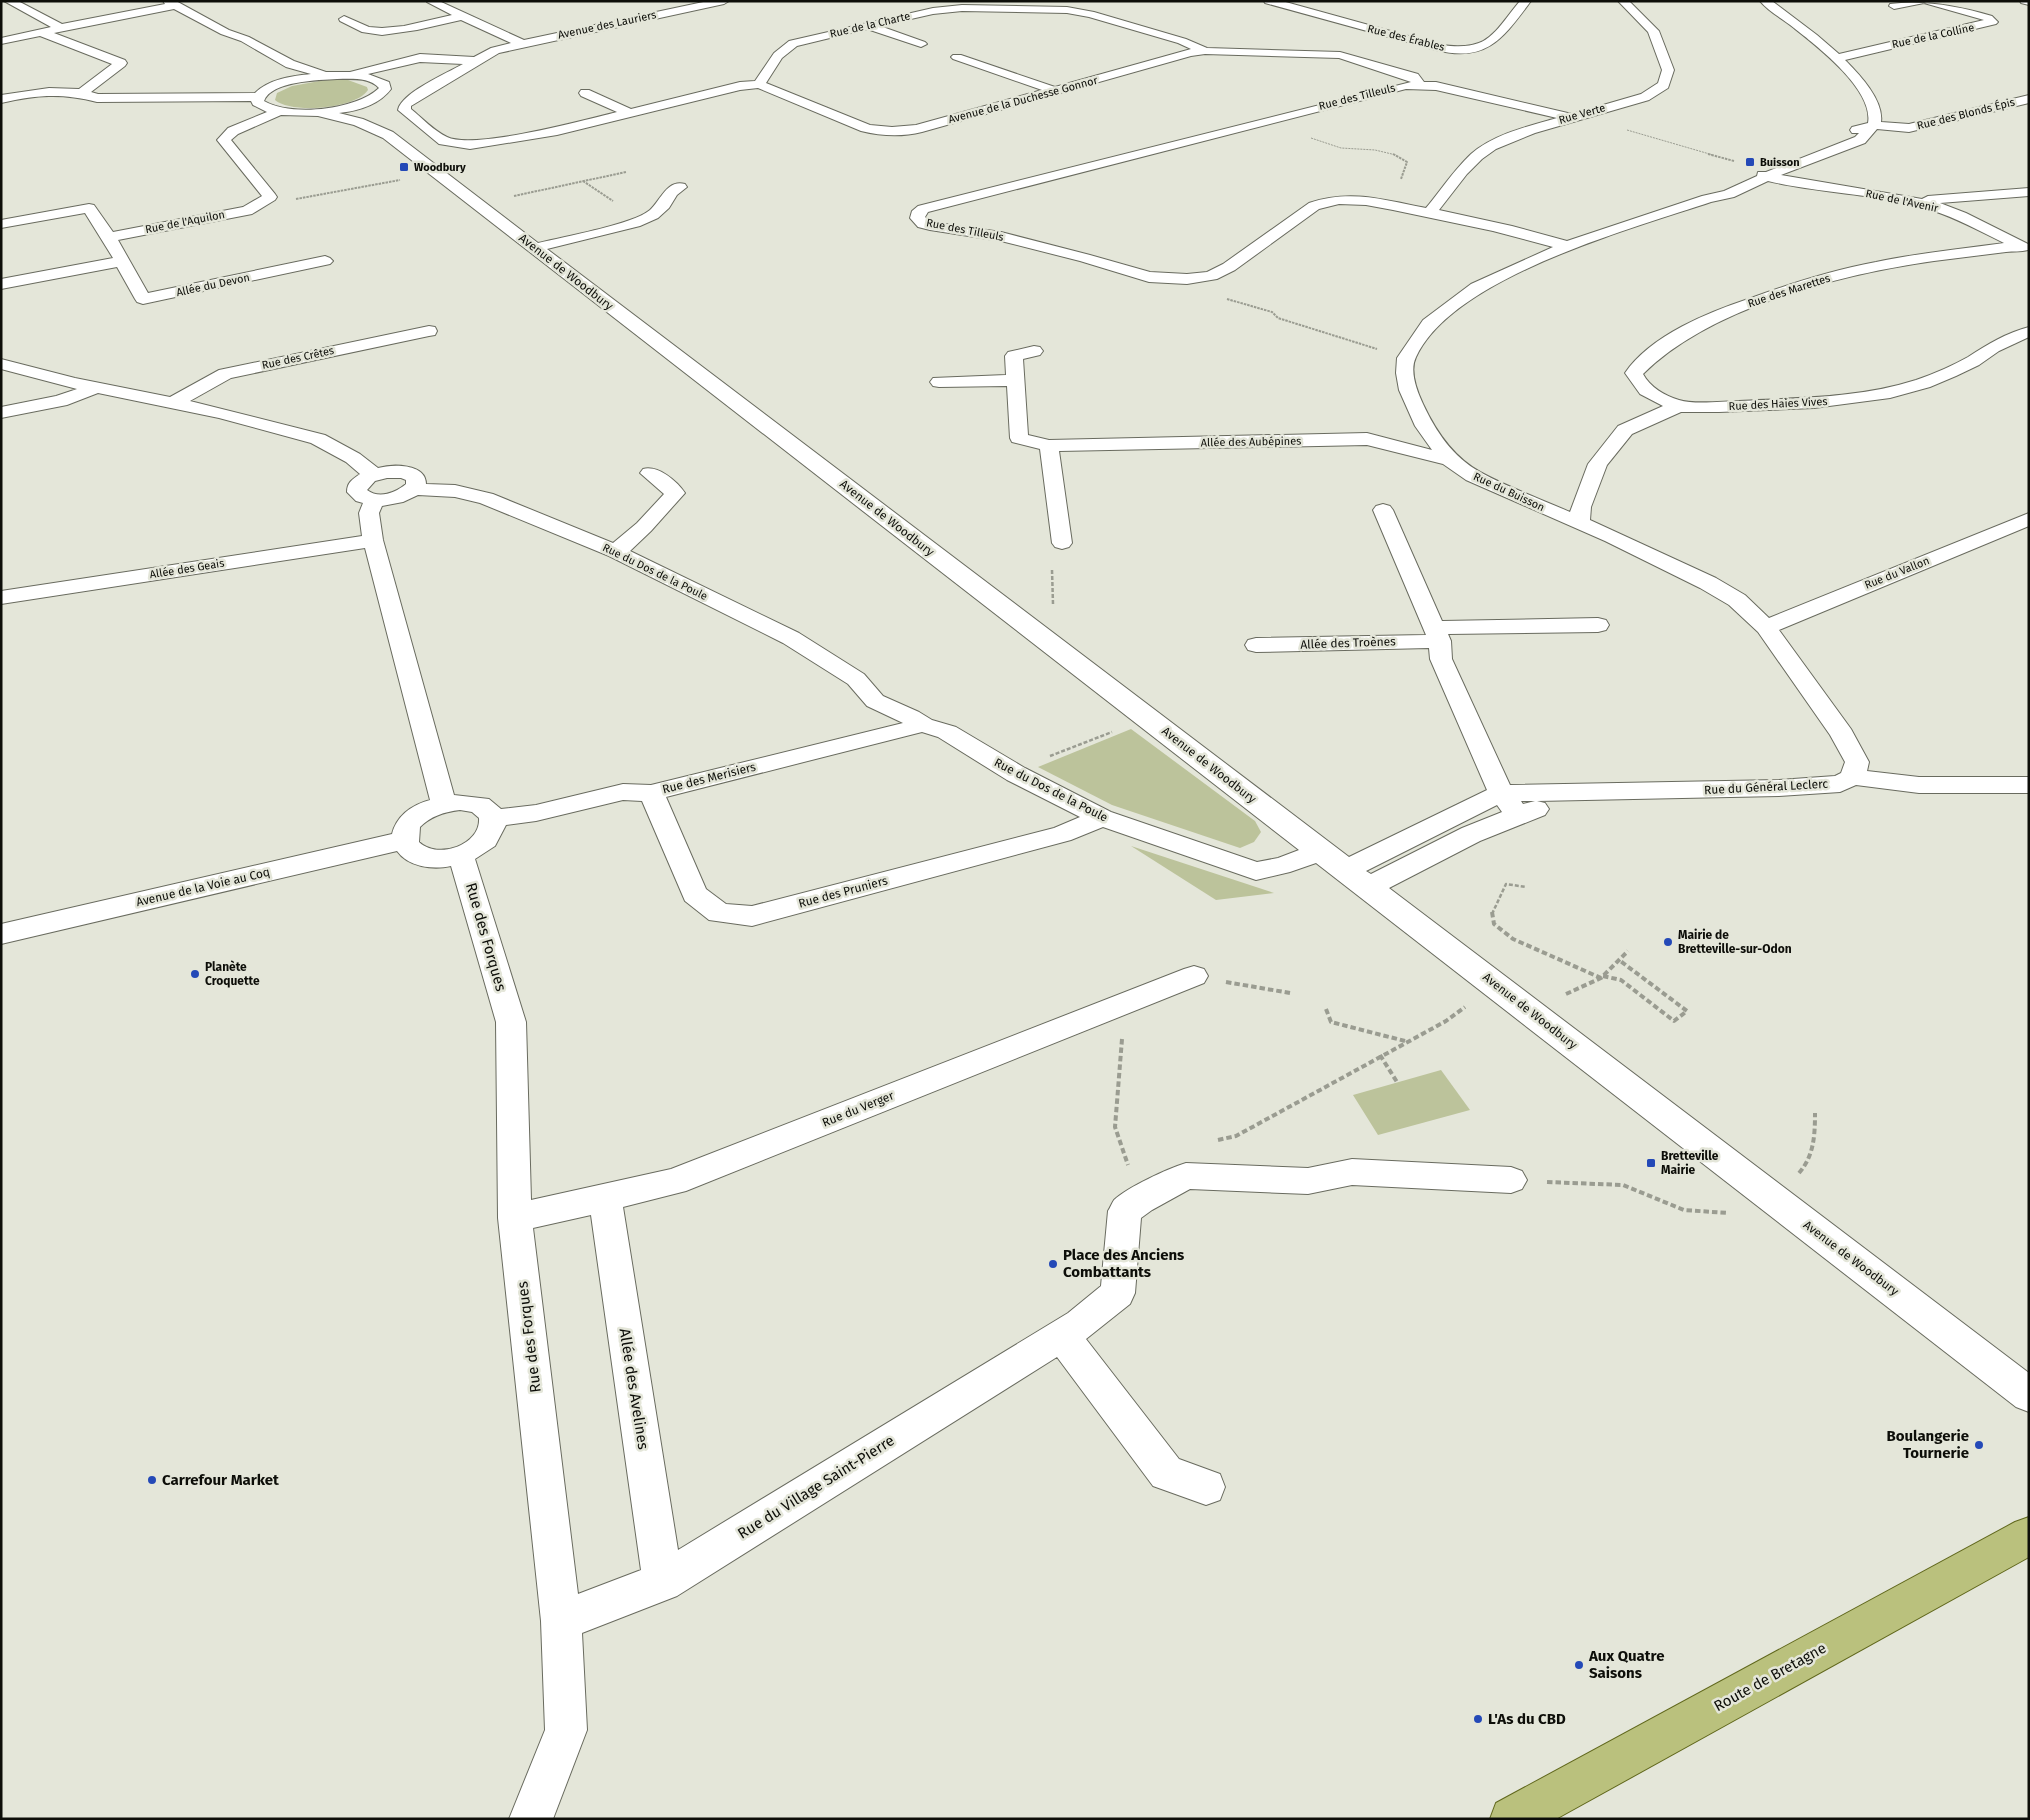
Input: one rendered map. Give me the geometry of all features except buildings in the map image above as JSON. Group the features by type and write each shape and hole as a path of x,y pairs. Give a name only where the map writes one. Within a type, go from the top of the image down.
{"main road":[{"name":"Route de Bretagne","path":"1512,1819 2029,1536"}],"street":[{"path":"8,1 61,28"},
{"path":"434,1 432,2 520,43"},
{"name":"Avenue des Lauriers","path":"629,113 558,131 470,145 444,141 404,110 404,105 411,99 495,50 520,43 724,1"},
{"name":"Rue des Érables","path":"1269,1 1440,48 1463,50 1487,45 1526,1"},
{"name":"Rue Verte","path":"1430,213 1476,156 1509,137 1644,97 1664,85 1668,70 1653,31 1623,1"},
{"path":"1406,358 1429,324 1477,288 1567,246 1707,199 1729,194 1767,176 1860,140 1874,125 1876,113 1873,105 1836,58 1817,40 1765,1"},
{"path":"1894,6 1920,1"},
{"name":"Rue de la Colline","path":"1836,58 1992,22 1988,18 1928,1"},
{"path":"2025,1 2029,2"},
{"path":"1,41 175,3 225,32 246,39 299,68 374,79 384,85 385,89 373,104 379,124 347,131 307,122 301,113"},
{"name":"Rue de la Charte","path":"759,84 786,46 946,8 1067,10 1090,14 1182,41 1205,51"},
{"path":"344,19 374,32 389,31 462,16"},
{"path":"868,26 921,44"},
{"path":"225,32 233,42 277,71 270,87"},
{"path":"42,33 121,63 83,92"},
{"name":"Avenue de la Duchesse Gonnor","path":"759,84 866,128 880,131 917,129 1205,51 1340,55 1414,77 1419,84"},
{"path":"957,57 1056,91"},
{"name":"Avenue des Lauriers","path":"343,75 420,58 477,60"},
{"name":"Avenue des Lauriers","path":"374,79 391,65"},
{"path":"1,99 28,93 83,92 96,98 257,97 270,87 293,80 343,75"},
{"path":"585,92 629,113 740,86 759,84"},
{"name":"Rue des Tilleuls","path":"1567,246 1521,232 1390,205 1351,200 1322,202 1229,267 1206,277 1176,279 1149,277 1085,258 1001,237 930,226 919,221 917,214 923,209 1396,87 1419,84 1436,86 1572,117"},
{"name":"Avenue de Woodbury","path":"257,97 257,102 261,106 280,112 301,113 353,107 378,97"},
{"name":"Rue des Blonds Épis","path":"1874,125 1909,128 2029,99"},
{"name":"Rue de l'Aquilon","path":"109,237 247,211 270,197 224,140 233,131 280,112"},
{"name":"Avenue de Woodbury","path":"317,112 358,122 379,124 535,248 2029,1395"},
{"path":"1707,199 1734,179 1750,171 1874,125"},
{"name":"Rue de l'Avenir","path":"1750,171 1804,185 1881,194 1923,203 1960,215 2024,248"},
{"path":"535,248 635,223 653,215 664,205 671,192 680,187"},
{"path":"1923,203 1941,198 2029,192"},
{"path":"1,224 89,208 109,237 122,261 1,284"},
{"name":"Rue des Marettes","path":"1678,406 1648,392 1638,382 1634,373 1650,356 1673,338 1735,308 1792,288 1856,270 2024,248"},
{"name":"Allée du Devon","path":"122,261 143,299 325,261"},
{"name":"Rue des Crêtes","path":"173,403 225,374 429,331"},
{"name":"Rue des Haies Vives","path":"1579,524 1581,507 1598,464 1624,430 1678,406 1719,407 1814,403 1890,393 1924,383 1950,372 1973,361 1992,347 2029,332"},
{"name":"Allée des Aubépines","path":"1034,351 1014,356 1019,438 1049,446 1367,439 1450,460"},
{"name":"Rue du Buisson","path":"1406,358 1408,390 1424,426 1435,443 1450,460 1474,476 1612,537 1708,583 1737,600 1766,627 1842,734 1857,762 1852,777"},
{"path":"1,364 96,388 173,403 318,439 353,458 374,475"},
{"path":"938,382 1015,380"},
{"path":"1,413 61,401 96,388"},
{"path":"1049,446 1062,543"},
{"path":"392,471 409,473 417,480 414,488 400,496 374,500 363,497 357,490 363,480 374,475 392,471"},
{"path":"616,552 644,527 675,493 650,473"},
{"name":"Rue du Dos de la Poule","path":"414,488 454,491 486,498 616,552 791,638 856,679 874,701 911,717 923,726 947,732 1016,774 1102,818 1256,871 1294,863 1320,851"},
{"path":"374,500 369,513 373,540 444,804"},
{"path":"1383,510 1437,634 1442,659 1501,793 1518,815"},
{"name":"Rue du Vallon","path":"1766,627 2029,519"},
{"name":"Allée des Geais","path":"1,598 373,540"},
{"name":"Allée des Troènes","path":"1256,646 1598,625"},
{"path":"858,742 873,717 874,701"},
{"name":"Rue des Merisiers","path":"493,818 536,813 623,792 651,792 923,726"},
{"name":"Rue du Général Leclerc","path":"1356,878 1501,793 1590,793 1779,788 1840,784 1852,777 1919,785 2029,785"},
{"name":"Rue des Pruniers","path":"651,792 695,894 719,914 752,916 1062,834 1102,818"},
{"name":"Rue du Général Leclerc","path":"1356,878 1518,815 1590,793"},
{"path":"460,802 480,805 493,818 494,828 488,837 472,850 461,855 443,858 424,857 414,853 405,843 406,831 416,817 425,811 444,804 460,802"},
{"name":"Avenue de la Voie au Coq","path":"1,934 405,840"},
{"name":"Rue des Forques","path":"461,855 511,1022 515,1218 560,1621 566,1730 531,1819"},
{"name":"Rue du Verger","path":"515,1218 674,1182 1194,976"},
{"name":"Rue du Village Saint-Pierre","path":"560,1621 664,1582 1080,1324 1118,1293 1125,1211 1140,1200 1186,1176 1308,1181 1352,1172 1511,1180"},
{"name":"Allée des Avelines","path":"606,1197 664,1582"},
{"path":"1061,1335 1166,1473 1206,1487"}],"path":[{"path":"1572,117 1735,162"},
{"path":"1267,120 1332,146 1381,152 1404,159 1407,162 1390,205"},
{"path":"478,204 626,172"},
{"path":"253,207 404,180"},
{"path":"1176,279 1180,286 1272,312 1278,318 1406,358"},
{"path":"1053,606 1051,558 1062,543"},
{"path":"1048,757 1116,730"},
{"path":"1526,887 1506,884 1492,912 1494,924 1513,939 1548,956 1602,977 1621,980 1674,1021 1688,1011 1619,960"},
{"path":"1568,993 1602,977 1628,951"},
{"path":"1194,976 1290,993"},
{"path":"1125,1003 1115,1127 1140,1200"},
{"path":"1211,1142 1236,1136 1405,1041 1446,1021 1470,1004"},
{"path":"1326,1009 1332,1022 1405,1041"},
{"path":"1380,1055 1397,1082"},
{"path":"1797,1175 1808,1165 1815,1139 1815,1113"},
{"path":"1511,1180 1623,1184 1684,1210 1736,1214"}],"green space":[{"path":"325,80 348,80 367,87 368,90 351,102 323,107 295,107 275,100 277,93 292,86"},
{"path":"1131,729 1255,821 1261,832 1254,842 1240,848 1112,805 1038,767"},
{"path":"1131,846 1274,893 1216,900"},
{"path":"1441,1070 1470,1110 1378,1135 1353,1095"}],"place":[{"name":"Buisson","path":"1750,162"},
{"name":"Woodbury","path":"404,167"},
{"name":"Mairie de Bretteville-sur-Odon","path":"1668,942"},
{"name":"Planète Croquette","path":"195,974"},
{"name":"Bretteville Mairie","path":"1651,1163"},
{"name":"Place des Anciens Combattants","path":"1053,1264"},
{"name":"Boulangerie Tournerie","path":"1979,1445"},
{"name":"Carrefour Market","path":"152,1480"},
{"name":"Aux Quatre Saisons","path":"1579,1665"},
{"name":"L'As du CBD","path":"1478,1719"}]}
